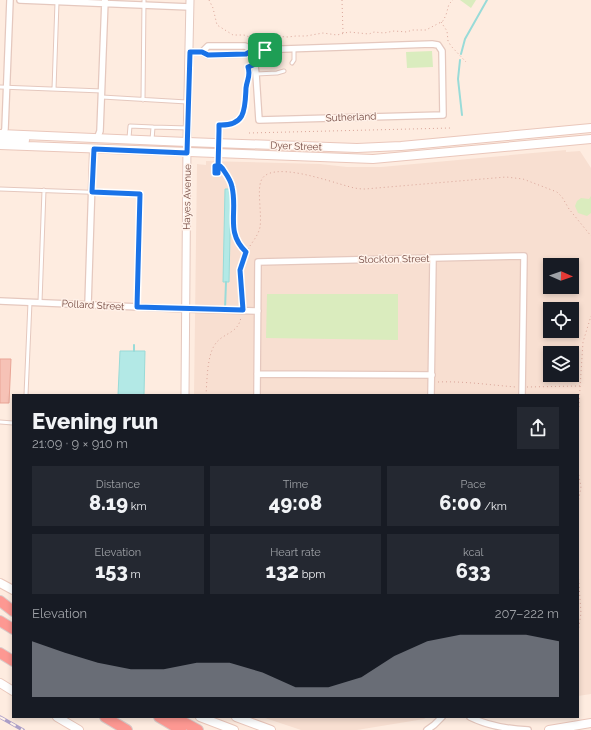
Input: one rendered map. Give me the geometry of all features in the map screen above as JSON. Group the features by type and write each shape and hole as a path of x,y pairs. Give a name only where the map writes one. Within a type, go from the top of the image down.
{"highway":[{"path":"0,601 12,610"},
{"path":"0,606 12,613"},
{"path":"0,622 12,628"},
{"path":"0,653 12,660"},
{"path":"107,718 127,730"},
{"path":"161,718 181,730"},
{"path":"176,718 198,730"}],"main road":[{"name":"Dyer Street","path":"1,136 57,136 152,141 372,148 591,128"},
{"name":"Dyer Street","path":"0,145 373,159 591,139"},
{"path":"0,583 12,589"},
{"path":"0,683 12,690"},
{"path":"60,718 79,730"},
{"path":"203,718 234,730"},
{"path":"239,718 271,730"},
{"path":"549,730 591,723"}],"street":[{"path":"1,136 3,87 10,0"},
{"path":"20,0 190,3"},
{"path":"97,138 100,132 105,2"},
{"name":"Hayes Avenue","path":"185,394 187,142 190,3"},
{"name":"Sutherland","path":"253,50 259,120 443,115 442,51 438,45 294,48"},
{"path":"202,52 208,46 245,46 253,50"},
{"path":"190,52 202,52 208,55 246,54 253,50 294,48"},
{"path":"88,305 94,149"},
{"name":"Stockton Street","path":"257,394 258,262 524,256 522,394"},
{"path":"431,394 433,259"},
{"name":"Pollard Street","path":"0,300 88,305 258,311"},
{"path":"257,374 432,375"},
{"path":"427,730 441,718"},
{"path":"473,718 497,727 528,730"}],"lane":[{"path":"54,89 57,1"},
{"path":"143,100 144,2"},
{"path":"292,63 294,60 294,48"},
{"path":"256,74 277,73 284,71"},
{"path":"3,87 54,89 143,100 189,102"},
{"path":"129,140 130,126 188,128"},
{"path":"152,141 153,127"},
{"path":"0,189 140,194 137,307"},
{"path":"40,302 44,190"},
{"path":"26,394 30,302"},
{"path":"0,422 12,423"}],"path":[{"path":"209,0 213,8 217,25 234,35 244,35 255,40 271,36 306,36 323,33 337,35 349,32 369,34 374,32 384,33 394,31 407,32 412,30 426,30 440,22 446,15 449,4 453,0"},
{"path":"342,0 341,19 343,34"},
{"path":"440,22 447,31 450,46 466,62"},
{"path":"246,252 237,243 234,235 234,196 232,185 222,168 220,166 215,166 215,173 218,173 219,125 231,125 238,121 242,115 246,107 246,86 250,73"},
{"path":"249,133 451,128"},
{"path":"206,394 209,363 214,346 222,337 238,327 243,310 240,270 246,252 256,238 260,226 261,181 267,173 289,172 346,186 365,189 506,177 523,179 557,192 591,236"},
{"path":"579,408 583,342 591,316"},
{"path":"432,382 460,381 522,387 581,386"},
{"path":"579,476 581,487 579,498"},
{"path":"579,585 581,613 579,626"}],"shaded area":[{"path":"566,150 566,152 580,151 591,168 591,694 579,696 579,394 194,394 197,164 206,165 206,161 320,164 347,167 381,167"},
{"path":"265,718 426,718 357,730 301,730"}],"green space":[{"path":"460,0 476,0 471,8"},
{"path":"432,51 433,67 407,68 406,52"},
{"path":"591,196 591,213 587,216 578,213 575,206 577,201 581,198 589,199"},
{"path":"267,294 398,294 398,340 266,338"}],"water":[{"path":"225,189 231,189 229,282 223,282"},
{"path":"120,351 145,351 144,394 118,394"}],"building":[{"path":"0,359 11,359 9,403 0,403"}],"waterway":[{"path":"461,54 465,39 487,0"},
{"path":"460,60 458,79 462,115"},
{"path":"225,309 226,282"},
{"path":"134,345 134,351"}],"railway":[{"path":"0,717 23,730"}],"route":[{"path":"265,50 253,50 246,54 208,55 202,52 190,52 187,153 94,149 92,192 140,194 137,307 243,310 240,270 246,252 237,243 234,235 234,196 232,185 222,168 220,166 215,166 215,173 218,173 218,168 219,131 219,125 231,125 238,121 242,115 246,107 246,86 250,73 248,67 260,62 265,54 265,50"}]}
